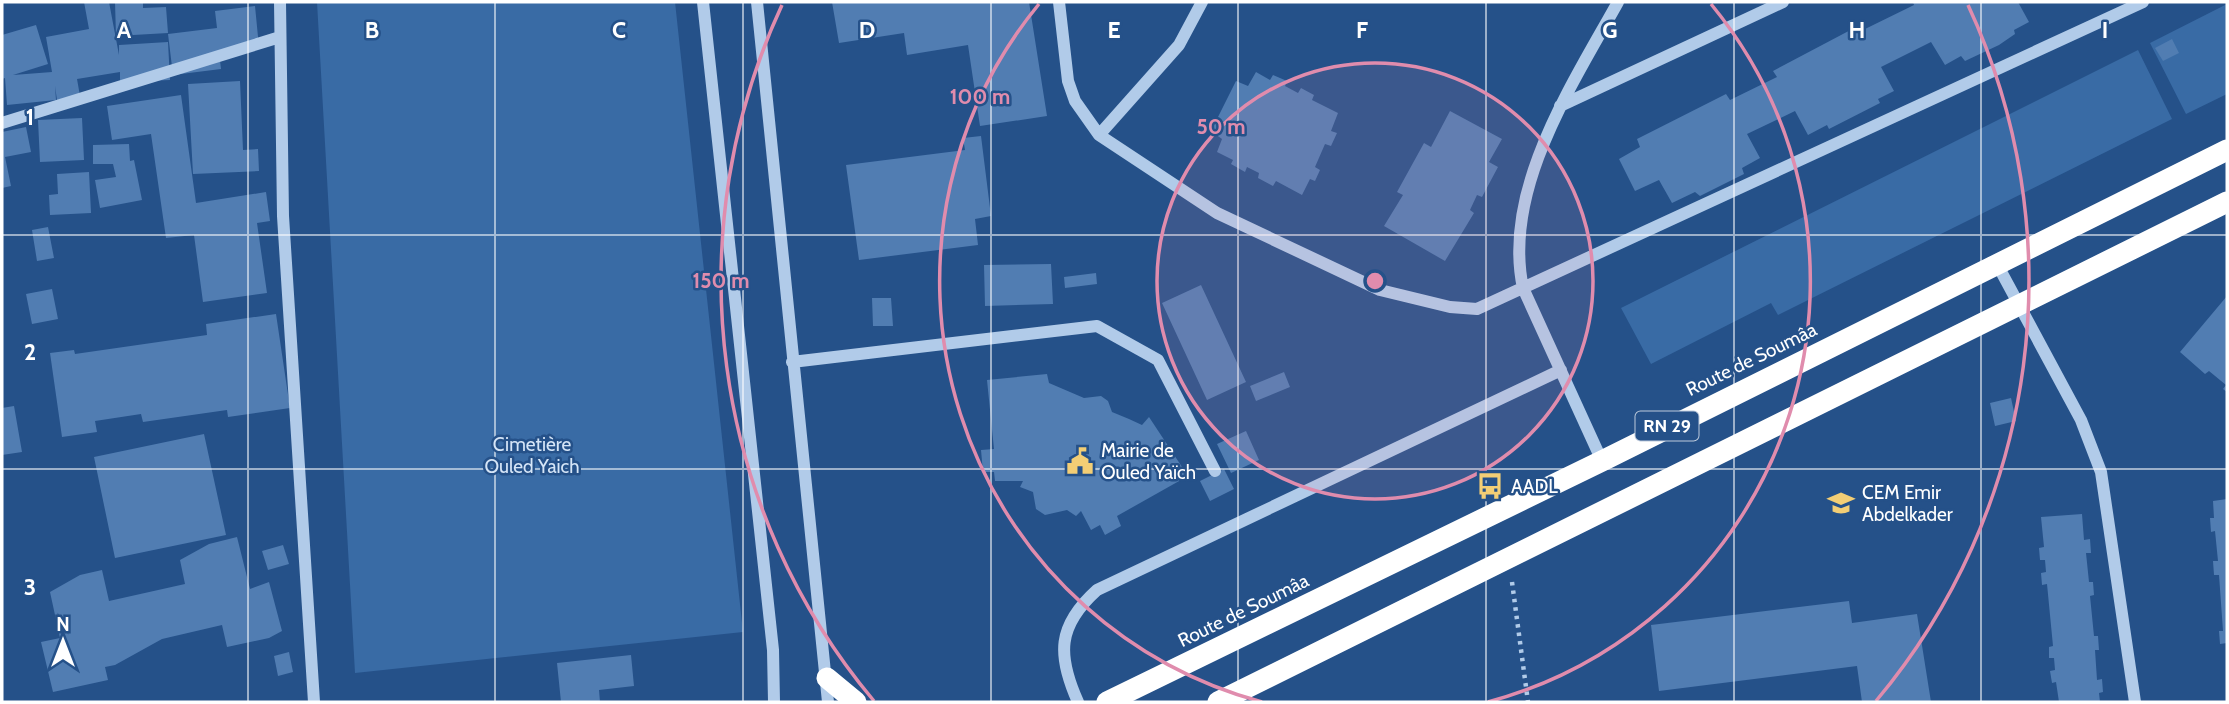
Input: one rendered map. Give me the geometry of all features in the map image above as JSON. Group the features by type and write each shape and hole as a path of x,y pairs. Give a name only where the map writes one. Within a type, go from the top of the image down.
{"highway":[{"name":"Route de Soumâa","path":"1107,702 1602,461 2227,150"},
{"name":"RN 29","path":"1218,702 2227,202"},
{"path":"827,678 856,702"}],"street":[{"path":"280,2 283,216 314,702"},
{"path":"703,2 774,650 774,702"},
{"path":"757,2 828,702"},
{"path":"1059,2 1068,81 1075,101 1100,135 1217,213 1380,290 1450,307 1477,309 2143,2"},
{"path":"1100,135 1179,44 1202,2"},
{"path":"1602,461 1523,288 1517,261 1519,225 1543,147 1560,106 1618,2"},
{"path":"1560,106 1783,2"},
{"path":"2,123 280,37"},
{"path":"1997,264 2081,420 2101,472 2111,520 2135,702"},
{"path":"792,362 1097,326 1158,360 1215,471"},
{"path":"1078,702 1065,668 1063,646 1069,624 1080,606 1097,590 1561,370"}],"path":[{"path":"1509,558 1528,702"}],"green space":[{"name":"Cimetière Ouled Yaich","path":"317,2 675,2 743,632 355,673"},
{"path":"2227,4 2227,94 2186,114 2150,43"},
{"path":"2138,50 2172,119 1778,315 1771,303 1651,364 1621,308"}],"building":[{"path":"84,2 109,2 119,55 119,45 168,42 170,80 120,82 120,72 77,79 80,96 57,100 55,86 56,100 7,105 5,78 2,79 2,35 36,25 48,64 13,75 52,72 46,37 89,29"},
{"path":"115,2 143,2 143,8 166,7 168,33 116,36"},
{"path":"832,2 1029,2 1047,116 980,126 968,45 907,55 904,33 839,43"},
{"path":"1913,2 2018,2 2029,22 2014,30 2015,34 1999,45 1965,61 1961,56 1945,65 1931,42 1881,67 1894,91 1878,99 1880,103 1829,129 1827,125 1808,135 1795,111 1747,134 1760,158 1742,168 1744,174 1700,196 1695,192 1672,203 1659,180 1635,191 1619,159 1640,147 1637,139 1726,94 1730,100 1777,77 1773,71 1860,25 1863,30 1914,5"},
{"path":"255,6 259,47 219,52 221,69 173,75 168,34 217,28 215,11"},
{"path":"2172,39 2179,53 2163,61 2155,48"},
{"path":"1256,72 1270,80 1273,75 1287,81 1285,86 1298,93 1301,88 1314,95 1312,100 1338,113 1331,131 1337,133 1331,146 1325,144 1315,167 1320,170 1315,181 1310,179 1302,195 1276,181 1273,186 1258,178 1259,173 1247,167 1245,172 1231,164 1233,160 1217,152 1222,139 1211,131 1236,81 1248,86"},
{"path":"240,81 243,150 258,149 259,171 193,174 188,84"},
{"path":"181,95 196,203 266,192 270,221 257,223 267,293 203,302 194,235 166,238 151,134 112,140 107,106"},
{"path":"1450,111 1502,139 1489,162 1498,167 1482,197 1477,195 1470,210 1474,213 1445,261 1384,226 1403,195 1397,192 1424,143 1431,147"},
{"path":"82,118 84,160 40,162 38,120"},
{"path":"26,127 31,152 5,157 11,186 2,188 2,132"},
{"path":"981,136 991,216 975,219 978,245 859,260 846,165 965,150 963,138"},
{"path":"129,144 130,161 134,160 142,200 100,208 95,180 116,177 113,164 93,164 93,145"},
{"path":"89,172 91,213 50,215 49,195 58,194 57,174"},
{"path":"48,227 54,258 37,261 32,230"},
{"path":"1051,264 1053,304 985,306 984,265"},
{"path":"1096,273 1097,284 1065,288 1064,277"},
{"path":"1201,285 1246,382 1207,400 1162,303"},
{"path":"52,289 58,319 32,324 26,294"},
{"path":"2227,296 2227,392 2223,389 2226,385 2209,371 2205,374 2180,352"},
{"path":"872,298 891,298 893,326 873,326"},
{"path":"276,314 290,408 228,417 227,410 143,422 141,414 95,421 97,432 62,437 50,353 74,350 75,354 207,335 206,324"},
{"path":"1284,372 1290,387 1256,401 1250,386"},
{"name":"Mairie de Ouled Yaïch","path":"1047,374 1049,383 1084,398 1101,396 1108,401 1112,412 1142,425 1149,417 1188,476 1117,516 1121,526 1105,535 1100,525 1091,530 1081,511 1076,516 1067,510 1045,515 1036,509 1033,492 1020,487 1023,481 995,481 994,472 983,472 981,450 994,449 987,380"},
{"path":"2011,398 2016,421 1995,426 1990,403"},
{"path":"14,406 22,452 2,455 2,408"},
{"path":"1246,431 1259,460 1231,473 1217,444"},
{"path":"204,434 226,535 115,558 94,457"},
{"path":"1224,469 1234,489 1210,501 1200,481"},
{"path":"2227,499 2227,643 2220,644 2219,631 2223,631 2219,575 2214,575 2213,561 2218,561 2215,531 2211,532 2210,518 2214,518 2213,501"},
{"path":"2082,514 2084,540 2090,539 2091,553 2086,553 2089,582 2093,582 2094,595 2090,596 2094,636 2098,636 2099,650 2095,650 2097,680 2102,679 2103,692 2099,693 2100,702 2059,702 2056,682 2052,683 2050,671 2055,670 2054,658 2049,658 2049,647 2053,646 2047,584 2042,585 2041,573 2046,572 2045,560 2040,560 2039,548 2044,547 2041,517"},
{"path":"237,537 250,589 269,582 282,631 269,638 227,647 222,625 162,639 115,665 105,667 108,680 53,692 41,642 60,638 50,592 80,575 102,570 109,601 185,584 180,560 209,544"},
{"path":"283,545 289,564 268,570 262,551"},
{"path":"1849,601 1852,623 1917,614 1931,702 1862,702 1857,666 1659,691 1651,625"},
{"path":"289,652 293,672 278,676 274,656"},
{"path":"631,655 634,686 599,690 600,702 561,702 557,663"}],"place":[{"name":"Mairie de Ouled Yaïch","path":"1080,461"},
{"name":"AADL","path":"1490,486"},
{"name":"CEM Emir Abdelkader","path":"1841,503"}]}
